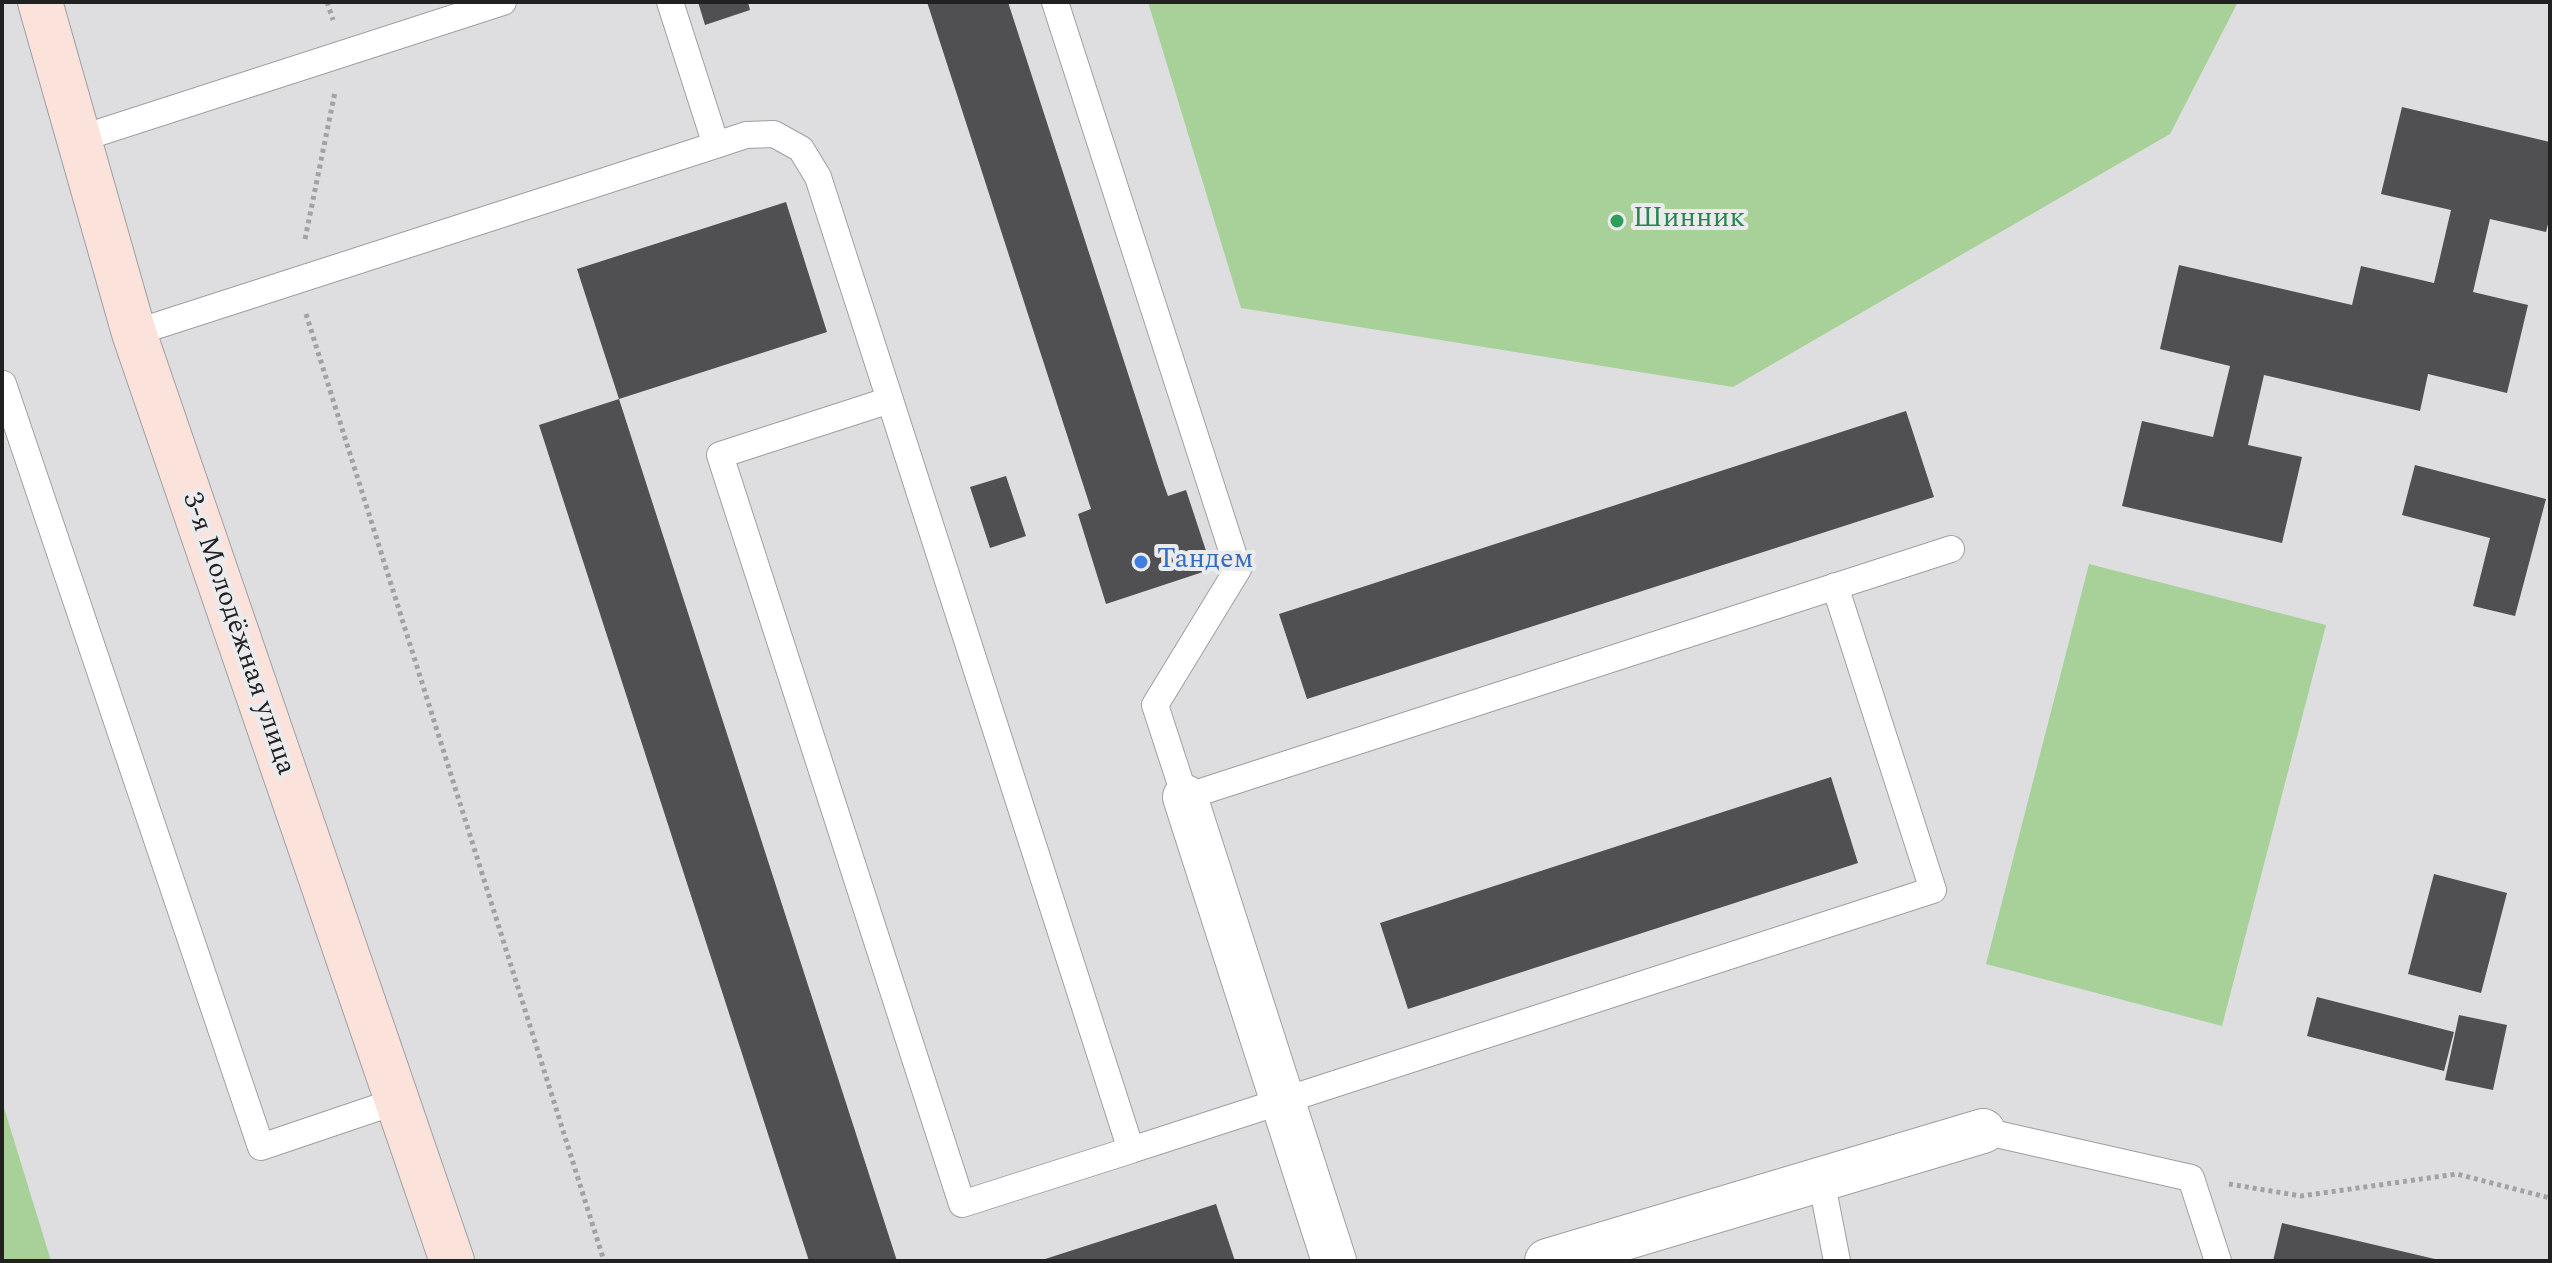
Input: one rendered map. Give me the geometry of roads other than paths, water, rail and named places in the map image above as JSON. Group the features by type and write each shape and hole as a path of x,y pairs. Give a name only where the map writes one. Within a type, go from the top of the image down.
{"main road":[{"name":"3-я Молодёжная улица","path":"40,2 134,333 452,1261"}],"street":[{"path":"1185,797 1334,1261"},
{"path":"1547,1261 1983,1131"}],"lane":[{"path":"79,139 503,2"},
{"path":"670,2 716,145"},
{"path":"1055,2 1238,569 1155,705 1185,797 1951,549"},
{"path":"134,333 746,135 774,134 801,149 818,177 1131,1150"},
{"path":"3,384 261,1147 397,1101"},
{"path":"890,400 720,455 962,1204 1933,890 1835,586"},
{"path":"1983,1131 2191,1178 2218,1261"},
{"path":"1821,1179 1837,1261"}],"place":[{"name":"Шинник","path":"1617,221"},
{"name":"Тандем","path":"1141,562"}]}
